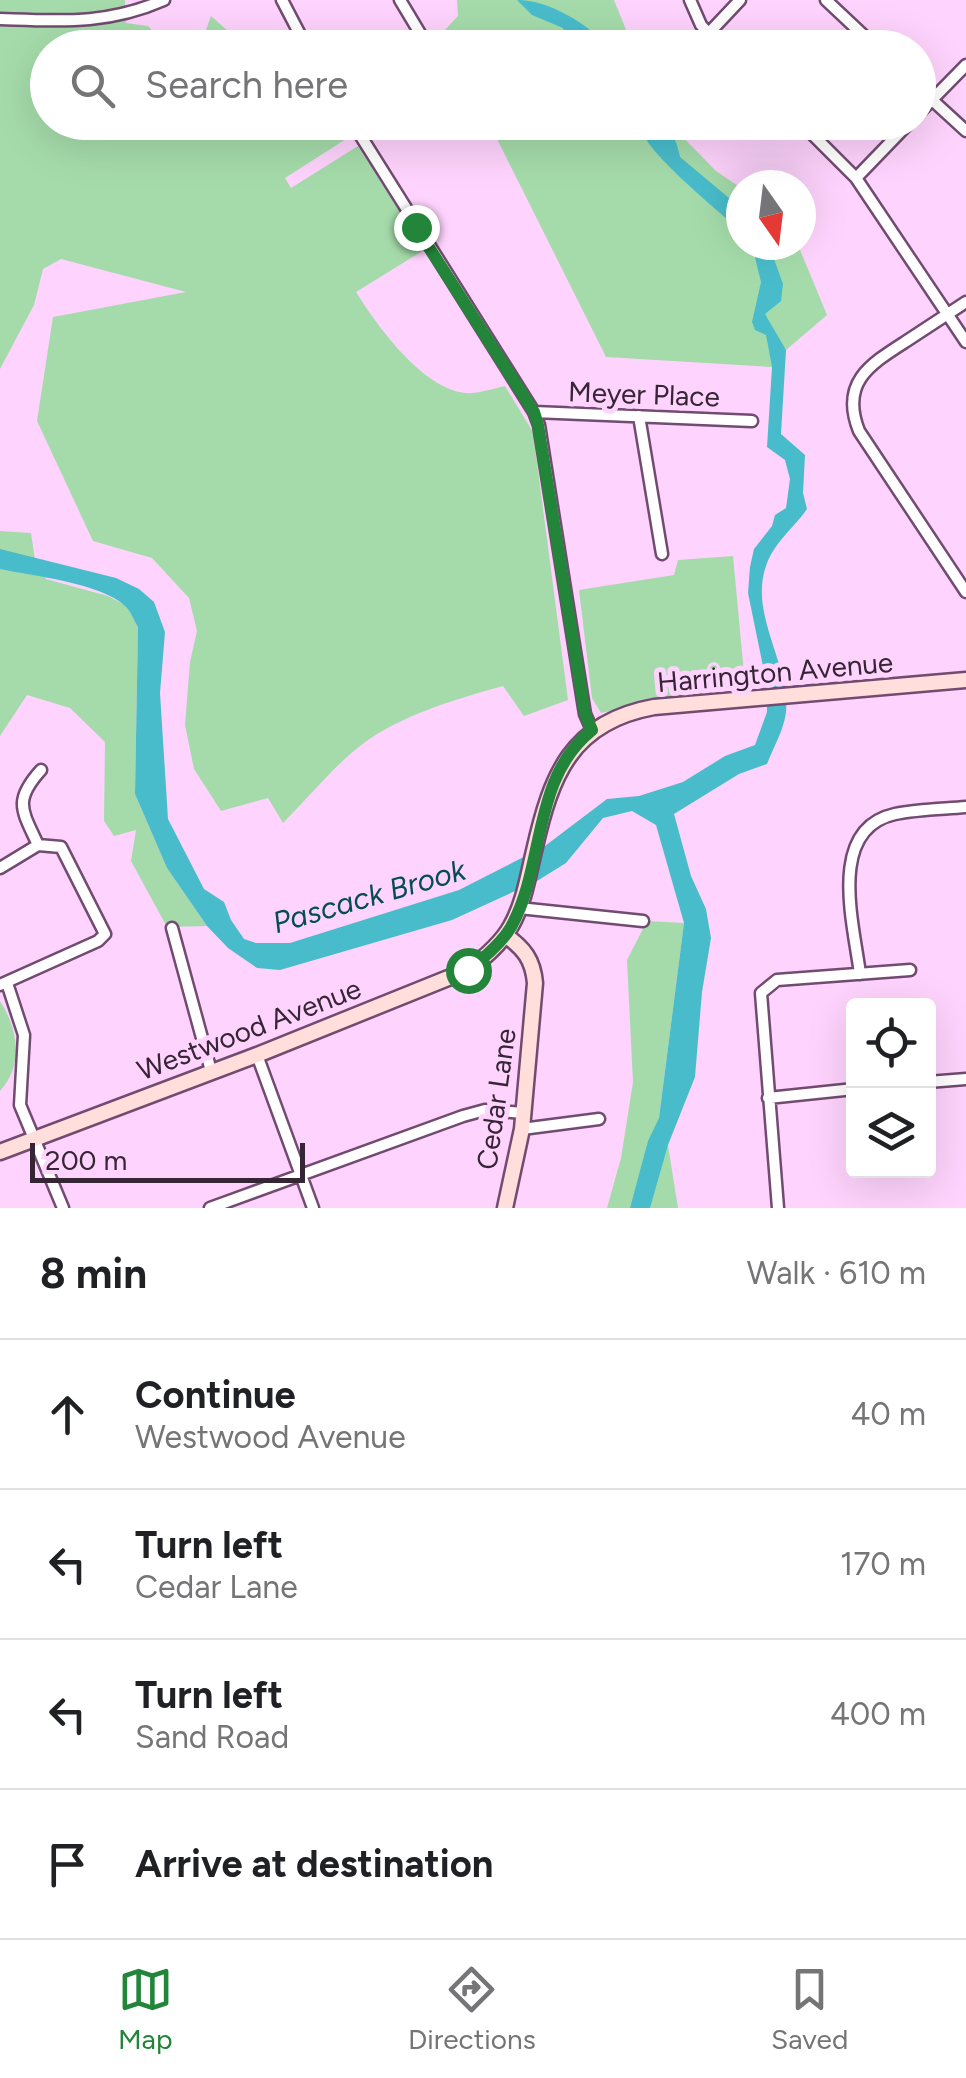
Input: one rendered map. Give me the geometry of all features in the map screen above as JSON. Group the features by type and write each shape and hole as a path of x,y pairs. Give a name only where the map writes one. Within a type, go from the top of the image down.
{"street":[{"path":"0,19 90,21 136,12 164,0"},
{"path":"282,0 298,30"},
{"path":"400,0 418,30"},
{"path":"690,0 706,30"},
{"path":"712,30 740,0"},
{"path":"826,0 858,30"},
{"path":"936,96 966,65"},
{"path":"936,104 966,131"},
{"path":"363,140 534,412 542,444 585,714 592,730 563,764 551,790 519,908 506,935"},
{"path":"818,140 856,178 966,342"},
{"path":"856,178 893,140"},
{"path":"966,302 873,363 861,376 852,408 865,440 966,592"},
{"name":"Meyer Place","path":"534,412 752,421"},
{"path":"639,416 662,554"},
{"name":"Harrington Avenue","path":"592,730 643,710 966,680"},
{"path":"38,845 22,802 27,786 42,770"},
{"path":"860,974 848,873 857,841 874,824 895,814 966,807 966,815"},
{"path":"0,868 38,845 54,844 66,854 105,934 3,984 24,1036 20,1105 63,1208"},
{"path":"519,908 643,921"},
{"path":"172,928 211,1072"},
{"name":"Westwood Avenue","path":"0,1152 468,970 506,935"},
{"name":"Cedar Lane","path":"505,1208 523,1121 536,983 531,960 506,935"},
{"path":"778,1208 759,1000 765,988 777,980 910,970"},
{"path":"257,1055 313,1208"},
{"path":"936,1081 966,1078"},
{"path":"768,1098 846,1091"},
{"path":"210,1208 485,1110 523,1121 599,1119"}],"shaded area":[{"path":"0,0 125,0 126,23 152,30 30,30 30,140 344,140 285,178 291,188 358,146 424,250 356,292 376,322 417,368 449,389 465,393 505,386 533,432 568,700 524,716 503,686 466,697 410,717 375,735 340,764 283,823 268,798 221,811 194,769 185,725 190,662 197,631 189,598 152,558 93,541 37,421 53,317 186,292 61,259 43,269 34,305 0,369"},
{"path":"457,0 614,0 626,30 445,30 458,16"},
{"path":"517,0 542,4 590,30 564,30 532,15"},
{"path":"211,16 227,30 206,30"},
{"path":"498,140 686,140 726,178 726,260 804,260 827,315 772,367 606,357"},
{"path":"647,140 674,140 680,157 726,195 726,218 666,164"},
{"path":"756,260 774,260 783,284 781,301 765,314 786,350 781,434 805,455 803,493 807,509 774,550 762,584 766,621 786,694 786,712 767,764 739,774 674,814 691,876 706,909 711,938 695,1077 668,1145 650,1208 630,1208 648,1141 659,1118 684,923 656,825 632,811 603,818 566,863 537,881 452,920 280,970 257,968 228,948 207,926 167,868 135,794 138,627 131,613 100,592 66,581 0,569 0,549 116,578 154,602 165,632 160,693 168,819 204,889 224,902 244,939 290,943 459,890 545,846 607,799 639,796 683,782 725,756 755,745 767,712 767,686 748,593 750,567 754,549 772,526 775,515 786,508 790,479 785,460 767,447 772,367 766,335 755,330 752,322 761,282"},
{"path":"0,531 31,533 35,560 46,579 108,596 127,606 138,627 135,794 167,868 207,926 167,927 131,861 136,830 114,836 104,821 105,742 70,708 27,695 0,736"},
{"path":"733,556 745,684 601,713 592,698 579,590 674,575 678,560"},
{"path":"647,921 684,923 659,1118 668,1145 678,1208 607,1208 621,1158 633,1082 627,960"},
{"path":"0,1001 11,1023 16,1047 13,1070 0,1091"}],"route":[{"path":"416,227 534,412 585,714 592,730 570,752 555,780 513,923 490,952 468,970"}],"water label":[{"name":"Pascack Brook","path":"369,896"}]}
